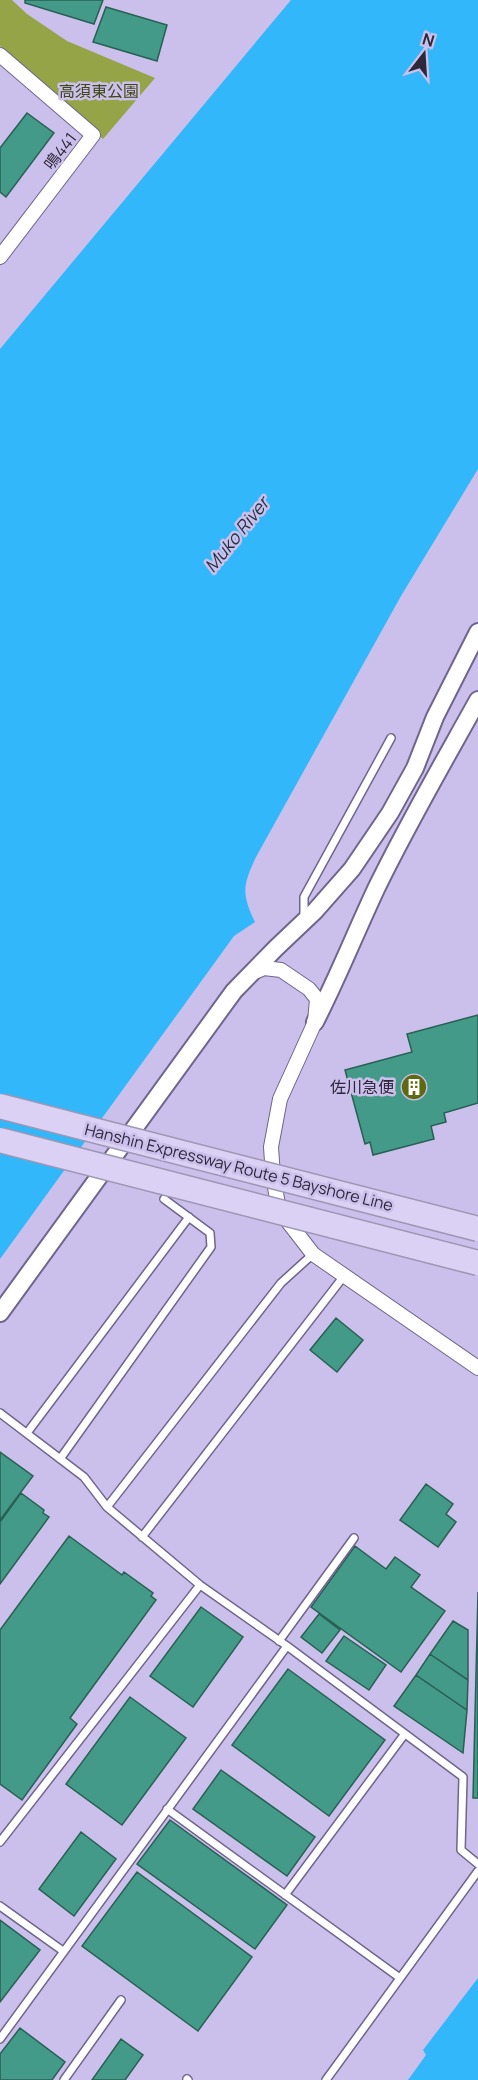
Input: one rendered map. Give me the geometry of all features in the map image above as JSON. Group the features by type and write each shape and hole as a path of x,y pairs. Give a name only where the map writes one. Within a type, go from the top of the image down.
{"highway":[{"name":"Hanshin Expressway Route 5 Bayshore Line","path":"0,1106 478,1229"},
{"name":"Hanshin Expressway Route 5 Bayshore Line","path":"0,1140 478,1263"}],"street":[{"name":"鳴441","path":"0,55 93,135 0,257"},
{"path":"0,1313 234,991 304,921 352,868 390,813 415,768 435,717 478,632"},
{"path":"478,700 376,889 339,975 280,1099 272,1146 273,1176 279,1210 313,1254 478,1368"},
{"path":"248,975 264,968 281,970 309,989 316,999 315,1022"}],"lane":[{"path":"304,921 304,897 391,738"},
{"path":"60,1459 212,1247 210,1233 164,1199"},
{"path":"27,1433 189,1217"},
{"path":"107,1507 281,1283 313,1254"},
{"path":"142,1537 344,1276"},
{"path":"0,1413 84,1477 107,1507 200,1585 287,1646 463,1777 461,1850 478,1864"},
{"path":"279,1641 354,1538"},
{"path":"0,1842 200,1585"},
{"path":"0,2039 287,1646"},
{"path":"285,1895 404,1735"},
{"path":"167,1809 400,1978"},
{"path":"326,2080 478,1871"},
{"path":"0,1906 63,1951"},
{"path":"64,2080 121,2000"}],"green space":[{"name":"高須東公園","path":"0,0 12,0 27,14 67,41 155,78 103,139 0,46"}],"water":[{"name":"Muko River","path":"291,0 478,0 478,469 401,596 256,857 245,889 247,904 255,922 234,936 0,1259 0,349"},
{"path":"478,1978 478,2080 408,2080 426,2055 423,2050"}],"building":[{"path":"25,0 103,0 94,24 25,3"},
{"path":"106,7 167,25 157,61 93,42"},
{"path":"27,113 54,133 6,197 0,192 0,148"},
{"name":"佐川急便","path":"478,1015 478,1103 444,1113 446,1122 431,1126 434,1139 373,1155 370,1142 365,1144 345,1070 412,1052 407,1034"},
{"path":"336,1318 363,1340 337,1372 310,1350"},
{"path":"0,1452 33,1476 0,1520"},
{"path":"426,1484 453,1504 446,1514 456,1522 438,1547 400,1520"},
{"path":"21,1493 44,1510 43,1513 49,1517 0,1584 0,1522"},
{"path":"69,1536 122,1575 124,1572 153,1593 151,1596 156,1600 70,1718 77,1724 22,1800 0,1784 0,1630"},
{"path":"355,1546 386,1569 395,1557 420,1575 411,1587 445,1611 401,1672 311,1607"},
{"path":"478,1592 478,1798 473,1798"},
{"path":"201,1607 243,1637 193,1707 150,1676"},
{"path":"319,1614 340,1630 322,1653 301,1637"},
{"path":"453,1621 468,1630 468,1680 430,1654"},
{"path":"344,1636 386,1665 369,1690 326,1661"},
{"path":"430,1654 468,1680 467,1710 416,1675"},
{"path":"288,1669 385,1740 329,1816 232,1745"},
{"path":"416,1675 467,1710 463,1753 394,1706"},
{"path":"130,1697 186,1738 122,1825 66,1784"},
{"path":"221,1770 315,1837 287,1876 193,1809"},
{"path":"170,1820 287,1905 255,1949 137,1864"},
{"path":"81,1832 116,1859 74,1916 39,1889"},
{"path":"137,1872 252,1957 198,2031 82,1946"},
{"path":"0,1920 40,1950 0,2002"},
{"path":"20,2028 65,2062 52,2080 0,2080 0,2054"},
{"path":"121,2039 143,2055 125,2080 92,2080"}],"place":[{"name":"佐川急便","path":"414,1087"}]}
